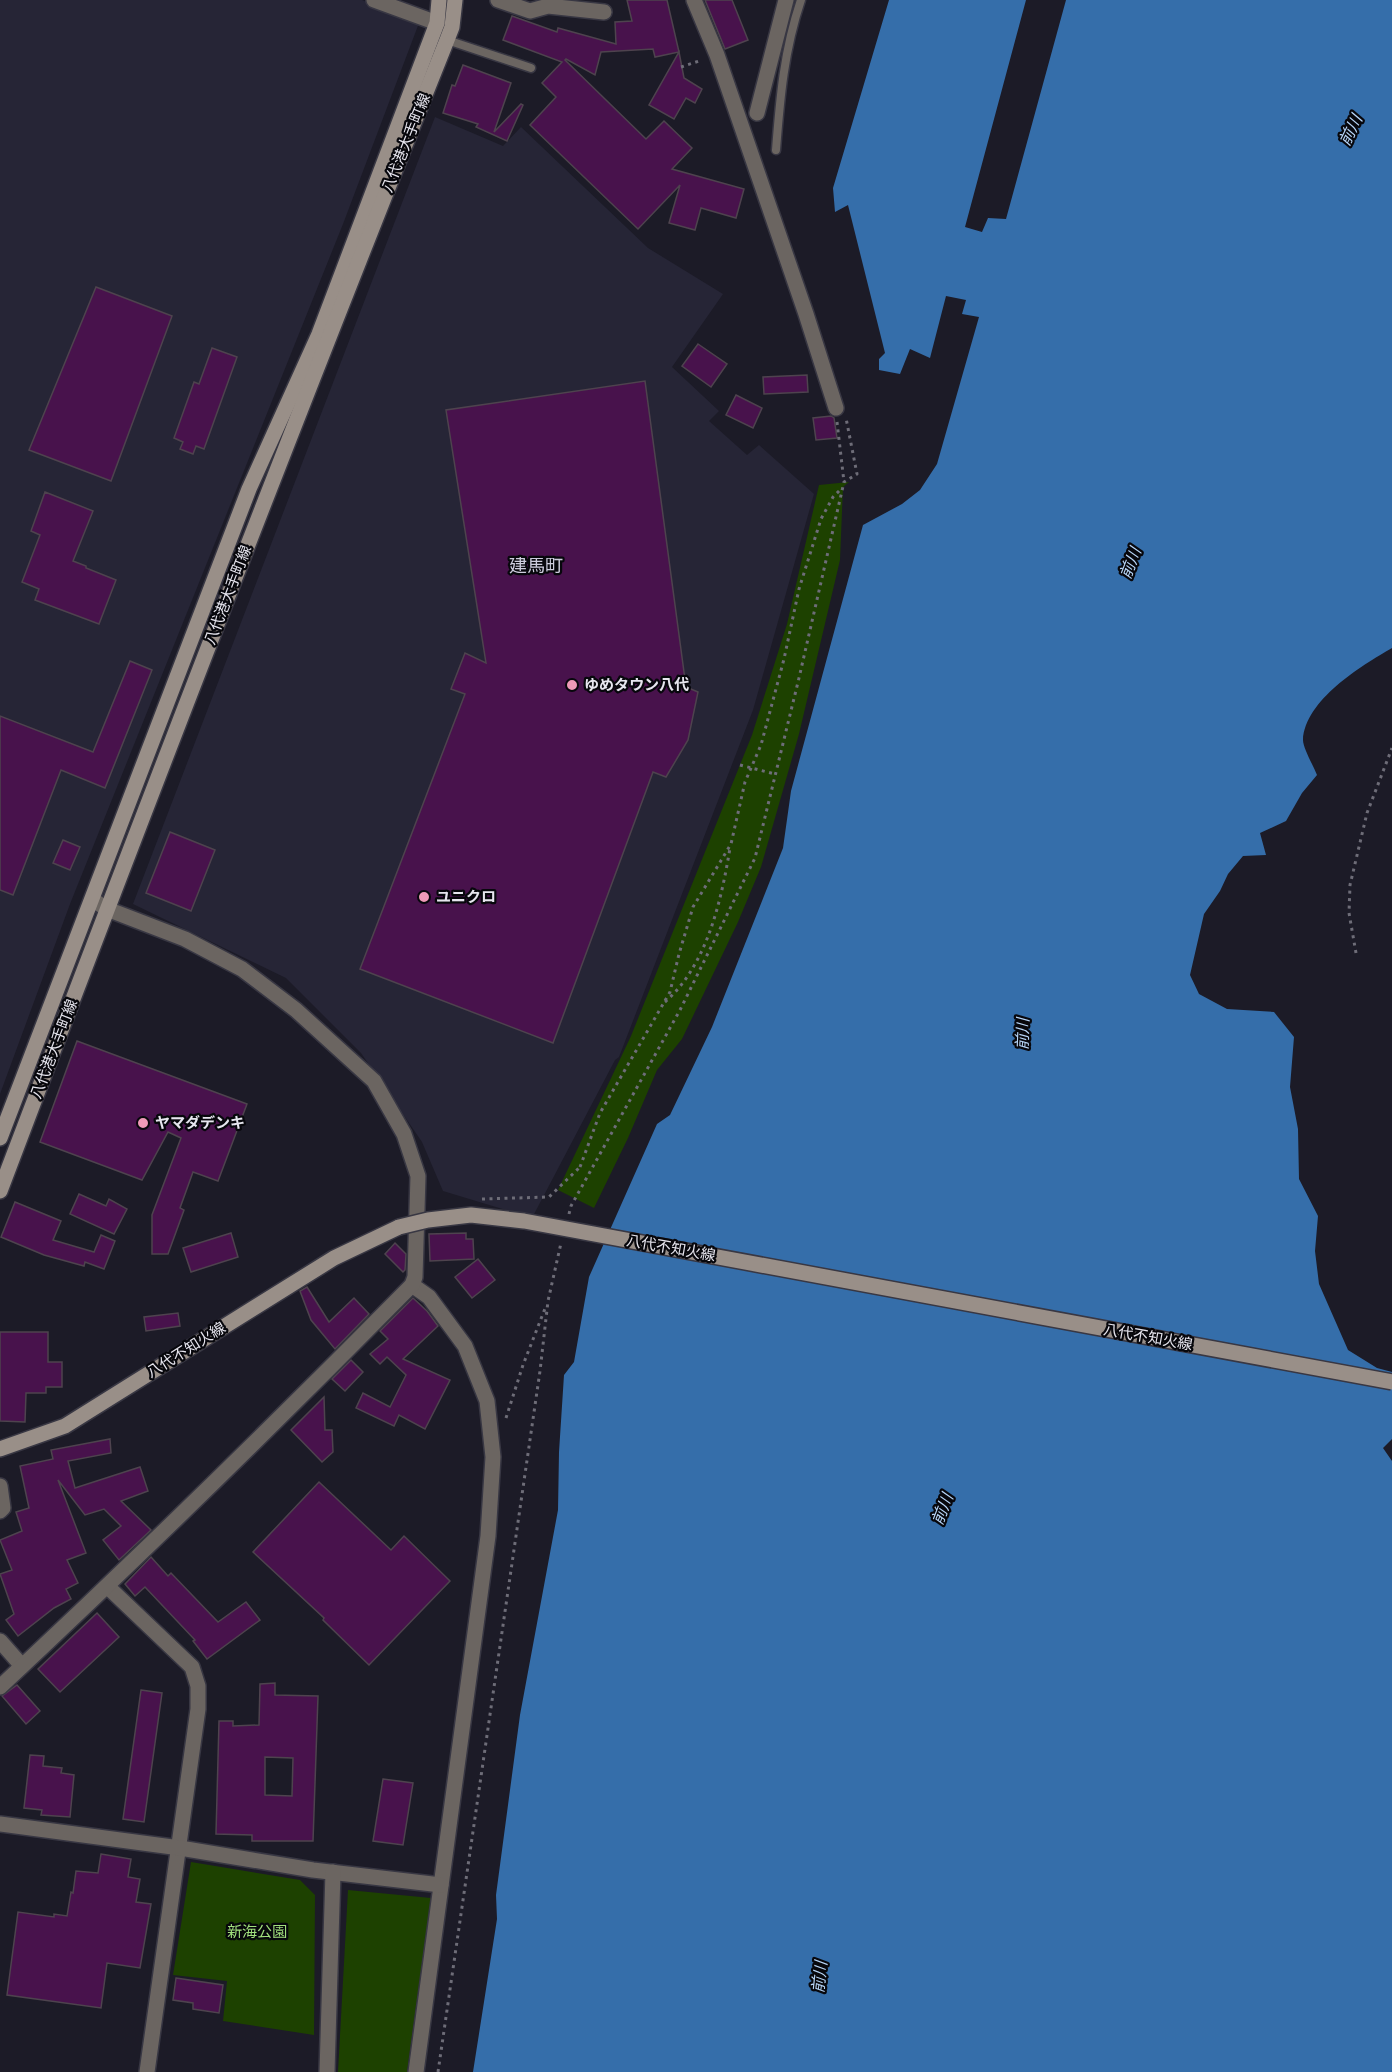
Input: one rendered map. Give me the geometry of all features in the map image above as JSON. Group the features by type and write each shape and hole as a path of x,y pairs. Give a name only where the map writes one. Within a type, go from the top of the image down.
{"main road":[{"name":"八代港大手町線","path":"0,1138 249,489 319,334 437,23 439,0"},
{"name":"八代港大手町線","path":"0,1191 357,264 452,27 455,0"},
{"name":"八代不知火線","path":"0,1449 65,1426 334,1258 399,1227 428,1220 471,1215 524,1221 1392,1382"}],"street":[{"path":"374,0 437,23"},
{"path":"498,0 530,12 548,6 604,12"},
{"path":"694,0 717,55 803,303 836,408"},
{"path":"782,4 790,32"},
{"path":"756,114 782,4"},
{"path":"0,1687 108,1587 412,1285 415,1277 418,1176 404,1134 375,1082 296,1010 242,969 185,939 107,909 93,900"},
{"path":"412,1285 429,1297 465,1346 487,1401 493,1457 488,1536 416,2072"},
{"path":"0,1486 3,1508 0,1511"},
{"path":"108,1587 192,1667 198,1686 198,1709 180,1848 147,2072"},
{"path":"0,1641 22,1666"},
{"path":"0,1824 180,1848 333,1872 441,1885"},
{"path":"327,2072 333,1872"}],"lane":[{"path":"776,150 780,91 790,32 801,0"},
{"path":"447,40 531,68"}],"path":[{"path":"681,67 717,55"},
{"path":"568,1216 571,1206 680,1010 755,858 843,485 836,408"},
{"path":"663,1004 678,990 705,945 725,878 745,782 764,734 784,660 799,589 821,519 833,497 857,474"},
{"path":"1356,953 1349,913 1350,885 1367,813 1392,748"},
{"path":"740,765 775,774"},
{"path":"481,1199 549,1197 582,1166 600,1113 670,992 693,907 731,844"},
{"path":"438,2072 540,1371 548,1301 563,1236"},
{"path":"503,1426 523,1365 548,1301"}],"shaded area":[{"path":"0,0 362,0 419,23 343,224 70,904 0,1094"},
{"path":"435,117 503,146 521,127 648,248 723,294 672,367 719,411 709,421 747,455 759,445 814,494 753,710 619,1057 615,1060 532,1218 443,1191 422,1142 361,1053 286,978 133,904"}],"green space":[{"path":"849,482 843,487 840,560 799,734 761,867 738,922 682,1039 657,1070 628,1138 594,1208 558,1190 631,1036 752,735 787,624 819,485"},
{"name":"新海公園","path":"191,1862 300,1880 315,1895 314,2035 223,2021 227,1981 173,1975"},
{"path":"348,1890 431,1898 407,2072 338,2072"}],"water":[{"name":"前川","path":"889,0 1026,0 965,227 982,232 988,218 1006,219 1066,0 1392,0 1392,648 1351,674 1313,711 1306,725 1303,743 1317,775 1302,793 1286,821 1260,833 1266,855 1243,856 1228,874 1220,891 1204,914 1190,975 1199,994 1227,1009 1274,1012 1294,1037 1290,1087 1298,1129 1299,1179 1318,1216 1315,1251 1319,1284 1348,1350 1377,1368 1392,1372 1392,1439 1383,1448 1392,1461 1392,2072 473,2072 497,1919 496,1895 520,1715 558,1510 564,1375 574,1362 589,1277 657,1124 670,1115 712,1027 783,848 791,791 863,525 902,504 920,490 937,464 979,317 962,314 966,300 946,296 930,358 910,349 900,374 879,370 879,359 885,353 848,205 835,212 833,188"}],"building":[{"path":"627,0 667,0 679,52 655,57 653,49 601,52 595,75 565,60 646,139 664,121 692,148 672,169 744,189 736,218 701,208 695,230 669,223 680,185 638,229 530,125 556,97 542,83 562,62 503,40 512,16 557,32 558,28 616,44 615,22 632,21"},
{"path":"705,0 732,0 748,40 725,49"},
{"path":"679,52 684,78 702,89 695,103 686,98 674,119 649,105"},
{"path":"463,65 511,83 494,132 521,104 523,105 507,141 476,127 478,124 443,113 452,85 455,86"},
{"path":"96,287 172,316 111,481 29,450"},
{"path":"698,344 727,364 711,387 682,366"},
{"path":"212,348 237,357 204,449 196,446 193,454 180,449 183,442 174,438 194,382 199,384"},
{"path":"807,375 808,392 764,394 763,377"},
{"path":"645,381 686,687 698,692 688,740 666,777 653,772 553,1043 360,969 465,694 451,689 465,653 486,663 446,410"},
{"path":"736,395 762,408 753,428 726,415"},
{"path":"831,416 834,418 837,438 816,440 813,418"},
{"path":"45,492 93,511 73,561 116,580 99,624 35,600 39,589 22,582 40,535 31,531"},
{"path":"130,661 152,670 105,788 61,770 13,895 0,890 0,716 93,752"},
{"path":"170,832 215,850 191,911 146,893"},
{"path":"63,840 80,847 70,870 53,863"},
{"name":"ヤマダデンキ","path":"77,1041 247,1104 218,1181 193,1172 180,1208 184,1210 168,1254 152,1254 152,1215 181,1138 168,1132 142,1180 40,1142"},
{"path":"79,1194 106,1206 109,1199 127,1209 114,1234 70,1214"},
{"path":"15,1202 61,1221 53,1240 94,1252 101,1235 115,1241 104,1269 85,1262 84,1266 44,1255 1,1237"},
{"path":"231,1233 238,1257 191,1272 183,1248"},
{"path":"466,1233 466,1239 473,1239 474,1259 430,1261 429,1234"},
{"path":"395,1243 406,1254 403,1272 385,1254"},
{"path":"478,1259 495,1280 472,1298 455,1277"},
{"path":"307,1287 329,1322 354,1298 369,1314 335,1349 311,1320 300,1291"},
{"path":"413,1298 438,1326 403,1359 450,1380 425,1429 399,1415 394,1426 356,1408 363,1393 390,1407 406,1375 387,1357 380,1364 370,1354 388,1339 380,1331"},
{"path":"178,1313 180,1326 146,1331 144,1317"},
{"path":"0,1332 48,1332 48,1362 62,1362 62,1387 46,1387 46,1393 26,1393 25,1422 0,1421"},
{"path":"351,1360 363,1372 345,1391 332,1379"},
{"path":"324,1397 325,1430 332,1430 333,1452 322,1462 291,1430"},
{"path":"110,1439 111,1453 68,1461 75,1488 140,1467 148,1491 121,1501 151,1530 119,1560 103,1540 121,1526 104,1509 85,1515 58,1480 86,1553 67,1560 78,1583 66,1589 71,1599 54,1608 18,1636 6,1620 14,1614 0,1574 12,1570 0,1540 22,1531 16,1512 29,1508 20,1466 53,1459 51,1450"},
{"path":"319,1482 391,1550 404,1536 450,1581 369,1665 323,1620 324,1618 253,1552"},
{"path":"151,1557 168,1576 171,1573 218,1622 246,1602 260,1620 207,1659 193,1641 195,1640 145,1587 135,1596 125,1584"},
{"path":"97,1613 119,1637 60,1692 38,1669"},
{"path":"275,1683 275,1695 318,1696 313,1841 252,1841 252,1835 216,1834 219,1721 233,1721 233,1726 259,1725 260,1684","holes":["265,1757 293,1758 292,1796 265,1795"]},
{"path":"17,1685 40,1711 26,1724 2,1696"},
{"path":"141,1690 162,1693 144,1822 123,1819"},
{"path":"30,1755 44,1756 43,1766 62,1768 61,1773 74,1775 70,1817 41,1815 42,1810 24,1808"},
{"path":"383,1779 413,1783 403,1845 373,1841"},
{"path":"101,1854 131,1859 128,1877 140,1879 136,1902 151,1904 140,1968 107,1963 101,2008 7,1995 18,1912 54,1917 54,1914 67,1916 76,1871 98,1873"},
{"path":"176,1978 223,1985 219,2013 193,2009 193,2003 173,2000"}],"place":[{"name":"ゆめタウン八代","path":"572,685"},
{"name":"ユニクロ","path":"424,897"},
{"name":"ヤマダデンキ","path":"143,1123"}],"district":[{"name":"建馬町","path":"536,566"}]}
